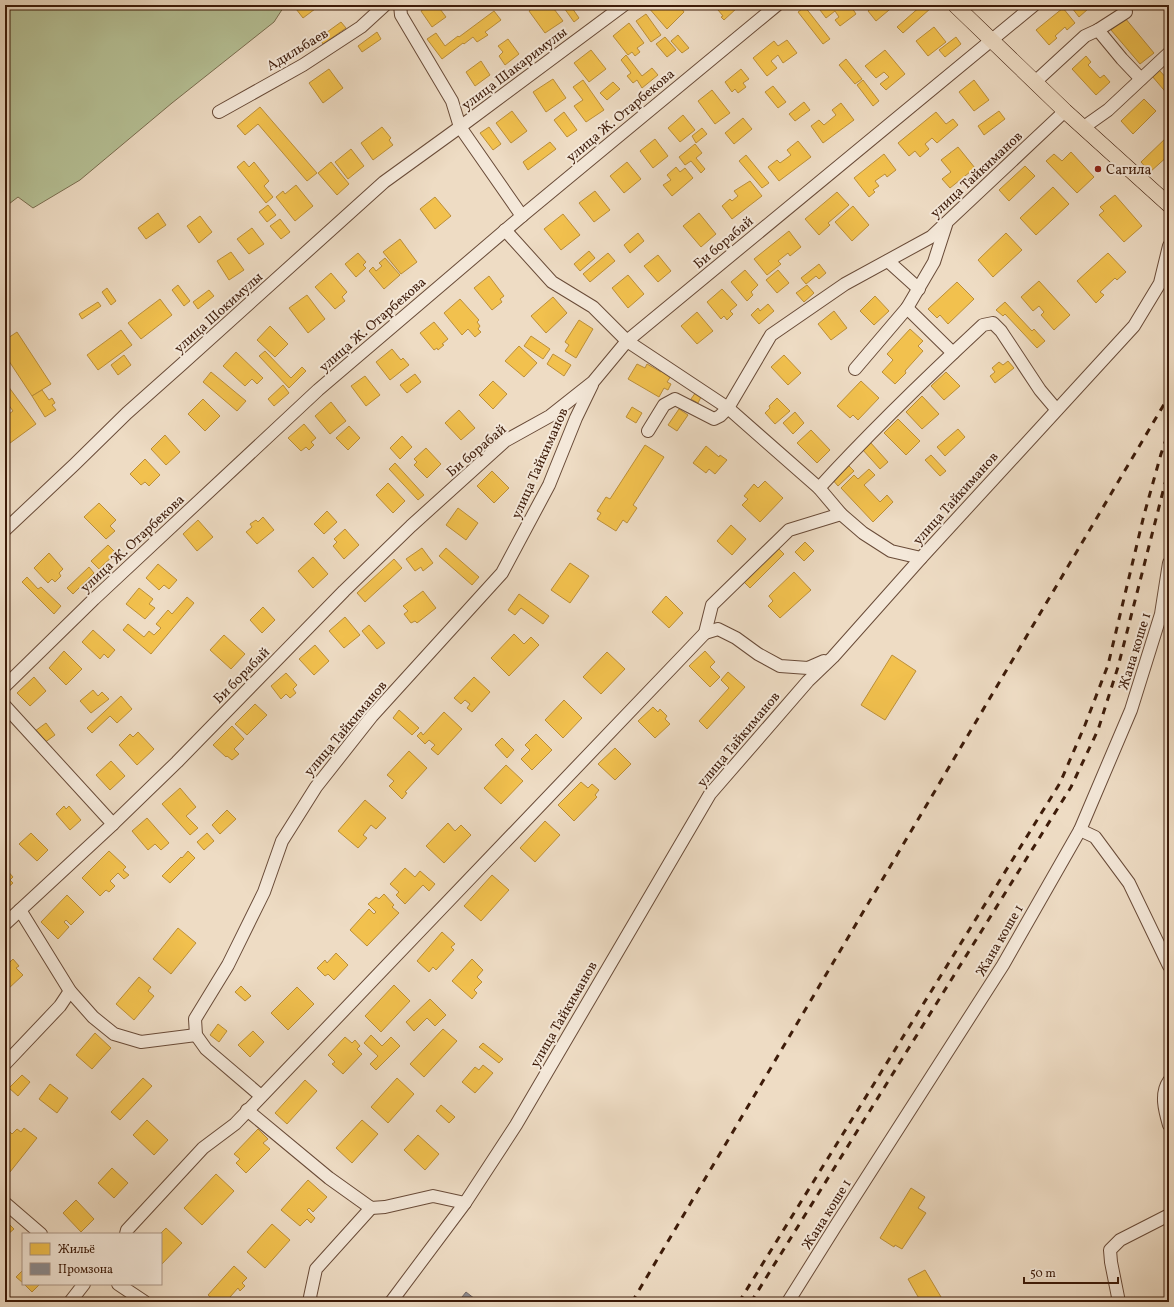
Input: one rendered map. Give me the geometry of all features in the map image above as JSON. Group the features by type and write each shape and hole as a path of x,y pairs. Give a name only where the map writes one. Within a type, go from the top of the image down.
{"main road":[{"path":"955,5 1065,111 1167,200"}],"street":[{"path":"400,5 401,15 452,101 460,127 522,216"},
{"name":"улица Шакаримулы","path":"460,127 624,5"},
{"name":"улица Ж. Отарбекова","path":"5,686 100,593 318,390 505,230 777,5"},
{"name":"Би борабай","path":"5,924 113,824 411,526 505,441 550,416 593,382 627,341 1034,5"},
{"name":"Адильбаев","path":"219,112 303,65 361,27 378,7"},
{"path":"1035,82 1085,36 1098,30 1126,12"},
{"path":"1098,30 1141,79"},
{"path":"1084,127 1108,110 1169,53"},
{"name":"улица Тайкиманов","path":"728,408 771,335 846,284 931,237 1065,111"},
{"name":"улица Шокимулы","path":"5,530 127,413 384,182 460,127"},
{"path":"855,369 907,308 919,289 934,262 947,222"},
{"path":"505,230 552,282 594,307 627,341 728,408 819,488 841,514 863,533 891,552 921,558"},
{"name":"улица Тайкиманов","path":"391,1302 465,1203 516,1124 710,794 808,681 833,657 1056,409 1134,326 1160,283 1169,246"},
{"path":"888,261 919,289"},
{"path":"907,308 953,353"},
{"path":"819,488 863,440 907,396 983,325 993,323 1001,331 1040,390 1056,409"},
{"name":"улица Тайкиманов","path":"196,1035 195,1019 228,965 264,892 282,841 316,787 372,716 415,671 502,573 549,485 576,418 593,382"},
{"path":"648,431 664,405 675,400 714,418 720,416 728,408"},
{"path":"705,633 712,605 789,530 841,514"},
{"name":"Жана коше 1","path":"788,1302 1003,965 1080,830 1132,710 1161,614 1169,563"},
{"path":"126,1233 127,1230 203,1148 235,1124 260,1096 705,633 718,629 736,638 758,654 780,666 808,668 833,657"},
{"path":"5,706 113,824"},
{"path":"1080,830 1094,837 1129,883 1169,966"},
{"path":"20,910 70,991 93,1017 114,1034 141,1042 196,1035 206,1049 260,1096"},
{"path":"5,1064 60,1006 70,991"},
{"path":"1169,1081 1163,1104 1169,1125"},
{"path":"248,1110 329,1178 371,1208 385,1207 433,1196 465,1203"},
{"path":"5,1203 40,1233"},
{"path":"312,1302 310,1297 316,1269 371,1208"},
{"path":"1119,1302 1110,1250 1120,1240 1169,1215"},
{"path":"70,1302 83,1285"},
{"path":"120,1285 145,1302"}],"green space":[{"path":"5,5 285,5 274,22 172,103 80,180 33,208 18,197 5,207"}],"building: Жильё":[{"path":"293,5 318,5 319,6 303,18"},
{"path":"430,5 437,5 446,17 432,27 421,11"},
{"path":"537,5 551,5 563,21 545,33 529,11"},
{"path":"562,5 570,5 579,18 574,22"},
{"path":"650,5 679,5 684,12 667,29 648,7"},
{"path":"724,5 735,5 737,8 724,20 721,17 723,16 718,10"},
{"path":"850,5 856,14 840,26 835,20 839,17 835,11 826,18 817,6"},
{"path":"875,5 895,5 876,21 868,11"},
{"path":"922,5 928,5 931,8 903,33 897,27"},
{"path":"1076,5 1085,5 1088,9 1079,17 1072,8"},
{"path":"805,7 830,39 823,44 798,12"},
{"path":"1063,8 1075,23 1067,30 1065,27 1055,36 1057,38 1049,45 1036,30"},
{"path":"494,11 501,20 485,32 488,35 477,42 473,37 442,59 427,39 436,33 445,46"},
{"path":"646,14 661,35 651,42 636,21"},
{"path":"1125,18 1154,53 1140,64 1111,30"},
{"path":"341,22 346,28 323,44 319,38"},
{"path":"629,23 644,43 637,48 640,52 635,56 632,52 628,55 613,36"},
{"path":"934,27 946,42 928,56 916,41"},
{"path":"377,32 381,39 362,52 358,46"},
{"path":"678,35 689,48 682,53 671,41"},
{"path":"665,37 676,50 667,57 656,44"},
{"path":"956,37 961,44 945,57 939,50"},
{"path":"508,39 519,54 505,65 499,56 503,52 498,46"},
{"path":"787,40 797,53 783,63 778,55 771,61 777,68 767,76 753,58 774,41 778,46"},
{"path":"591,50 606,69 589,82 574,63"},
{"path":"885,50 905,74 886,90 880,84 889,77 884,72 876,78 865,66"},
{"path":"626,55 642,76 652,68 658,75 642,88 637,80 633,83 627,76 631,73 621,60"},
{"path":"1086,56 1091,62 1088,65 1100,78 1104,75 1110,82 1096,95 1072,69"},
{"path":"846,59 862,79 855,84 839,65"},
{"path":"481,61 490,75 475,86 466,72"},
{"path":"329,69 343,88 323,103 309,83"},
{"path":"741,69 749,79 743,83 746,87 738,93 735,89 732,92 725,82"},
{"path":"1159,70 1169,81 1169,96 1152,76"},
{"path":"553,79 566,98 546,112 533,92"},
{"path":"583,80 604,110 586,122 574,106 583,100 573,87"},
{"path":"863,80 879,101 873,106 857,85"},
{"path":"974,80 989,100 974,111 959,92"},
{"path":"613,82 620,89 607,100 600,93"},
{"path":"773,86 786,102 778,108 765,92"},
{"path":"712,90 730,113 715,124 698,101"},
{"path":"1144,99 1156,111 1133,134 1121,121"},
{"path":"804,102 810,110 795,121 789,114"},
{"path":"841,103 854,120 823,143 811,126 819,120 824,125 836,115 832,110"},
{"path":"260,107 317,173 307,181 258,124 245,135 237,126"},
{"path":"512,111 527,131 511,143 496,123"},
{"path":"999,111 1005,119 984,135 978,126"},
{"path":"564,112 577,130 567,137 554,120"},
{"path":"936,112 946,124 953,119 958,125 937,143 932,138 925,144 929,149 920,157 915,151 909,156 898,143"},
{"path":"683,115 695,130 680,142 668,128"},
{"path":"743,118 752,129 734,144 725,133"},
{"path":"382,127 391,138 389,140 393,145 373,160 361,143"},
{"path":"489,127 501,144 493,150 480,133"},
{"path":"702,128 707,134 696,143 692,136"},
{"path":"1169,135 1169,155 1150,172 1141,162"},
{"path":"655,139 668,156 653,168 640,151"},
{"path":"798,141 811,157 779,181 768,167 777,160 780,163 791,155 787,150"},
{"path":"550,142 556,149 528,170 523,162"},
{"path":"695,144 702,153 696,158 705,169 701,173 691,161 685,165 679,157"},
{"path":"958,147 975,168 950,188 942,179 951,172 941,160"},
{"path":"351,149 364,166 348,179 335,162"},
{"path":"1071,152 1094,177 1077,193 1046,161 1054,154 1062,161"},
{"path":"884,154 896,170 887,177 885,174 875,181 879,186 873,190 875,192 869,197 854,178"},
{"path":"746,155 769,183 762,188 739,161"},
{"path":"244,161 249,167 254,162 269,181 264,186 273,197 266,203 237,167"},
{"path":"331,162 349,184 337,195 318,173"},
{"path":"627,162 641,179 624,193 610,176"},
{"path":"1025,166 1035,176 1009,201 999,190"},
{"path":"676,167 680,172 685,168 693,178 672,196 663,185 671,180 667,175"},
{"path":"750,181 762,196 732,219 722,206 730,199 732,201 738,196 734,191"},
{"path":"296,185 313,206 295,221 276,197 283,191 285,194"},
{"path":"1053,187 1069,204 1036,235 1020,218"},
{"path":"595,191 610,210 594,222 579,203"},
{"path":"837,192 849,205 828,223 830,225 819,235 805,219"},
{"path":"1115,195 1142,226 1124,242 1099,215 1104,211 1100,207"},
{"path":"435,197 451,216 435,229 420,209"},
{"path":"268,205 276,215 267,222 259,212"},
{"path":"853,206 869,225 852,241 835,222"},
{"path":"158,213 166,225 146,239 138,228"},
{"path":"699,213 716,234 701,247 683,226"},
{"path":"563,214 580,235 561,250 544,229"},
{"path":"200,216 212,232 199,243 187,226"},
{"path":"280,219 290,232 281,239 270,226"},
{"path":"252,228 264,244 249,254 237,239"},
{"path":"789,231 801,247 790,256 788,253 778,261 781,264 767,275 754,259"},
{"path":"638,233 644,241 630,253 624,245"},
{"path":"1006,233 1022,250 993,277 978,260"},
{"path":"400,239 417,262 401,274 383,252"},
{"path":"589,251 595,258 580,271 574,264"},
{"path":"231,252 244,270 229,280 217,261"},
{"path":"358,253 366,262 363,265 366,268 356,277 345,264"},
{"path":"608,253 615,261 590,282 583,274"},
{"path":"1108,253 1126,272 1117,280 1115,278 1100,292 1104,295 1096,303 1077,281"},
{"path":"658,255 671,271 658,282 644,266"},
{"path":"385,258 400,275 384,289 369,271 373,267 376,271 382,266 379,263"},
{"path":"819,264 826,273 819,279 816,276 806,284 801,278"},
{"path":"745,270 758,285 751,292 753,295 747,301 731,282"},
{"path":"778,270 789,283 777,293 766,280"},
{"path":"331,273 347,292 342,297 345,301 335,309 315,287"},
{"path":"628,275 644,294 628,308 612,288"},
{"path":"489,276 504,296 500,299 502,302 492,310 474,288"},
{"path":"1039,281 1070,315 1054,330 1041,315 1044,312 1039,306 1033,311 1021,297"},
{"path":"957,282 974,299 948,324 940,315 937,318 928,309"},
{"path":"178,285 190,301 184,306 172,290"},
{"path":"807,285 814,293 804,302 796,293"},
{"path":"107,288 116,301 111,305 102,292"},
{"path":"722,289 737,305 730,311 733,314 727,320 724,316 721,319 707,302"},
{"path":"209,290 214,296 198,309 193,302"},
{"path":"307,295 325,319 308,333 289,308"},
{"path":"875,296 889,311 874,325 860,311"},
{"path":"553,297 567,313 546,333 531,316"},
{"path":"160,299 172,315 141,339 128,323"},
{"path":"460,299 479,320 477,322 480,326 478,329 481,332 475,337 468,329 462,335 444,313"},
{"path":"98,302 101,306 82,319 79,314"},
{"path":"1005,302 1032,331 1034,329 1045,341 1037,348 1005,314 1003,316 996,310"},
{"path":"768,304 774,311 759,324 751,315 758,308 760,311"},
{"path":"834,311 847,328 831,340 818,324"},
{"path":"697,312 713,331 697,344 681,326"},
{"path":"579,320 593,329 576,358 565,351 569,345 565,342"},
{"path":"434,322 448,339 438,350 437,348 434,350 420,333"},
{"path":"270,326 288,344 275,357 257,340"},
{"path":"910,329 923,341 918,346 923,351 905,371 906,373 895,384 882,372 893,360 887,354"},
{"path":"121,330 132,345 98,370 87,355"},
{"path":"17,332 51,384 32,396 5,355 5,340"},
{"path":"531,336 550,349 543,359 524,346"},
{"path":"519,346 537,363 524,377 505,361"},
{"path":"392,349 401,360 403,358 409,365 390,380 376,362"},
{"path":"265,351 291,378 302,367 306,371 289,388 259,356"},
{"path":"236,352 263,378 257,384 252,379 245,386 223,366"},
{"path":"553,354 571,365 564,376 547,364"},
{"path":"124,355 131,365 118,375 111,365"},
{"path":"784,355 801,373 788,385 771,367"},
{"path":"1008,361 1014,368 995,383 990,376 995,372 992,368 999,362 1003,365"},
{"path":"637,364 645,368 647,364 661,372 662,370 671,376 667,382 671,384 668,390 664,388 659,397 628,379"},
{"path":"211,372 246,401 237,411 203,382"},
{"path":"946,372 960,386 944,400 931,386"},
{"path":"415,374 421,382 407,393 400,385"},
{"path":"365,376 380,395 366,406 351,386"},
{"path":"493,381 507,394 493,409 479,395"},
{"path":"861,381 879,398 858,420 853,415 850,418 837,406"},
{"path":"283,385 289,393 274,406 268,399"},
{"path":"8,386 36,424 6,446 5,417 13,411 5,400 5,389"},
{"path":"42,390 49,400 52,398 55,403 52,405 56,410 45,417 32,396"},
{"path":"696,392 702,395 698,403 691,399"},
{"path":"922,396 939,414 922,429 906,412"},
{"path":"777,398 790,411 775,424 765,413 770,408 769,406"},
{"path":"203,399 220,416 205,431 188,414"},
{"path":"331,402 346,421 330,434 315,416"},
{"path":"632,407 642,413 636,423 626,417"},
{"path":"679,409 688,415 677,431 668,425"},
{"path":"459,410 475,428 461,440 445,423"},
{"path":"795,412 804,423 793,434 783,423"},
{"path":"898,419 920,441 906,455 884,433"},
{"path":"304,424 316,438 311,442 314,445 309,450 306,447 301,451 288,438"},
{"path":"349,426 360,438 348,450 336,438"},
{"path":"958,429 965,437 945,456 937,447"},
{"path":"811,430 830,450 817,463 797,443"},
{"path":"165,435 180,452 166,465 151,449"},
{"path":"402,436 412,447 400,459 390,448"},
{"path":"870,442 888,462 880,469 862,449"},
{"path":"645,445 664,457 633,505 637,508 627,523 623,520 616,531 597,519 601,513 597,511 606,497 610,499"},
{"path":"706,446 719,457 720,455 727,460 715,474 709,469 706,473 693,463"},
{"path":"426,448 441,464 427,478 414,465 417,462 414,459"},
{"path":"931,455 946,471 940,476 925,460"},
{"path":"145,459 160,475 149,486 145,482 141,485 130,474"},
{"path":"395,463 424,495 418,500 389,469"},
{"path":"847,464 854,471 838,486 832,479"},
{"path":"869,469 875,475 864,485 880,502 887,495 893,502 873,522 841,488 854,475 858,479"},
{"path":"492,471 509,488 494,503 477,486"},
{"path":"765,481 783,498 760,522 742,505 748,499 744,496 754,484 758,488"},
{"path":"388,483 405,501 393,513 376,495"},
{"path":"99,503 116,520 110,526 115,531 106,539 84,517"},
{"path":"458,508 478,523 466,540 446,525"},
{"path":"327,511 337,522 324,534 314,524"},
{"path":"263,517 274,530 257,544 246,532 252,527 250,524 256,520 258,522"},
{"path":"198,520 213,537 197,551 183,534"},
{"path":"731,525 746,539 732,555 717,541"},
{"path":"345,529 359,545 344,559 333,546 337,542 334,539"},
{"path":"805,542 814,551 804,561 795,552"},
{"path":"108,545 116,553 99,569 91,561"},
{"path":"422,548 433,563 423,571 421,567 415,571 406,559"},
{"path":"446,548 479,577 472,585 439,556"},
{"path":"778,548 784,554 750,588 744,582"},
{"path":"49,553 63,569 59,573 61,576 55,582 52,579 48,583 34,568"},
{"path":"313,557 328,574 313,588 298,571"},
{"path":"394,559 402,568 365,602 357,593"},
{"path":"570,563 589,576 570,603 551,590"},
{"path":"158,564 177,580 169,589 164,585 159,590 146,578"},
{"path":"89,567 94,573 73,594 67,588"},
{"path":"794,572 811,590 780,618 768,606 773,601 769,596"},
{"path":"27,577 38,589 41,587 61,606 54,614 22,582"},
{"path":"139,588 153,599 149,604 155,608 145,619 126,604"},
{"path":"423,591 436,608 417,623 415,621 411,623 404,614 408,611 403,606"},
{"path":"519,594 549,616 543,624 521,608 515,615 508,610"},
{"path":"666,596 683,613 669,628 652,612"},
{"path":"187,597 194,603 151,654 123,630 128,624 144,637 149,631 154,635 161,628 156,624 168,610 172,614"},
{"path":"263,607 275,620 262,633 250,620"},
{"path":"345,617 360,635 344,648 329,631"},
{"path":"369,625 385,643 377,649 362,631"},
{"path":"93,630 115,650 108,658 104,654 100,659 82,642"},
{"path":"514,634 524,644 531,637 539,645 509,676 491,658"},
{"path":"224,635 245,654 231,669 210,650"},
{"path":"315,645 329,661 314,675 299,659"},
{"path":"64,651 82,669 66,685 49,668"},
{"path":"705,651 715,662 710,667 720,677 710,687 689,666"},
{"path":"607,652 625,669 601,694 583,677"},
{"path":"892,655 916,671 885,720 861,705"},
{"path":"728,672 745,687 707,729 699,721 729,688 721,680"},
{"path":"286,673 297,685 293,689 296,693 290,698 286,694 281,699 271,686"},
{"path":"34,677 46,691 30,706 17,693"},
{"path":"474,677 490,692 472,712 467,708 470,704 465,700 461,704 454,698"},
{"path":"93,690 98,696 102,692 109,699 91,713 80,701"},
{"path":"121,696 132,709 117,723 110,716 92,733 87,728"},
{"path":"564,700 582,718 563,738 545,720"},
{"path":"255,704 267,715 247,735 235,724"},
{"path":"653,707 658,712 660,709 667,716 665,719 670,724 655,738 638,721"},
{"path":"399,710 419,728 412,735 393,718"},
{"path":"444,712 462,729 438,755 431,749 435,745 429,740 425,744 417,736 421,732 423,735"},
{"path":"46,723 55,735 44,743 35,731"},
{"path":"232,726 244,739 234,749 239,754 232,760 227,756 226,757 213,745"},
{"path":"138,732 154,749 137,765 119,745 130,734 133,737"},
{"path":"536,734 552,750 532,770 521,759 530,750 525,745"},
{"path":"502,738 514,750 507,758 495,745"},
{"path":"615,748 631,764 615,780 598,764"},
{"path":"409,751 427,768 405,792 407,793 402,799 389,786 394,781 387,775"},
{"path":"111,761 125,776 110,790 96,775"},
{"path":"506,765 523,781 501,804 484,788"},
{"path":"581,782 588,788 592,784 599,790 595,795 597,797 574,821 558,805"},
{"path":"180,788 196,807 186,816 198,828 190,835 162,804"},
{"path":"365,800 386,818 376,829 371,825 363,835 367,838 358,848 338,831"},
{"path":"64,806 66,809 69,806 81,820 70,830 56,814"},
{"path":"227,810 236,819 220,834 212,825"},
{"path":"147,818 169,843 161,850 155,844 148,850 132,831"},
{"path":"545,821 560,835 535,862 520,848"},
{"path":"448,823 455,831 461,825 471,835 444,863 426,846"},
{"path":"31,833 48,850 37,861 19,844"},
{"path":"207,833 214,841 204,850 197,842"},
{"path":"109,851 126,867 123,870 129,875 124,879 118,873 110,881 115,886 109,892 106,890 100,896 82,878"},
{"path":"188,851 195,858 170,883 162,876"},
{"path":"5,868 13,877 10,880 13,883 5,890"},
{"path":"405,868 415,877 420,871 435,884 429,891 423,885 405,904 396,895 399,892 390,884"},
{"path":"492,875 509,890 481,921 464,906"},
{"path":"384,894 394,905 392,907 399,913 367,946 350,930 369,909 374,914 376,912 368,904 376,897 379,899"},
{"path":"67,895 84,912 71,925 66,920 64,922 69,927 58,939 41,922"},
{"path":"178,928 196,943 171,974 153,959"},
{"path":"442,932 455,944 451,947 454,950 436,970 433,967 429,972 417,961"},
{"path":"336,953 348,965 334,980 328,974 325,976 317,968 325,960 327,963"},
{"path":"7,958 10,962 13,959 19,966 16,968 23,975 8,989 5,986 5,960"},
{"path":"472,959 483,970 477,977 482,982 474,990 477,993 472,999 452,981"},
{"path":"139,977 151,987 148,991 154,996 134,1020 116,1004"},
{"path":"394,985 410,1001 381,1032 365,1016"},
{"path":"241,986 251,996 245,1001 235,992"},
{"path":"297,987 314,1004 288,1030 271,1013"},
{"path":"430,999 446,1015 435,1026 427,1018 414,1031 406,1022"},
{"path":"218,1024 227,1031 219,1042 210,1035"},
{"path":"443,1029 457,1041 424,1077 410,1064"},
{"path":"253,1031 264,1042 250,1057 238,1045"},
{"path":"95,1033 111,1048 92,1069 76,1055"},
{"path":"371,1035 382,1046 391,1037 400,1046 376,1070 370,1064 378,1056 364,1043"},
{"path":"345,1037 352,1043 355,1040 360,1046 357,1049 362,1054 343,1074 332,1064 335,1062 328,1055"},
{"path":"483,1043 503,1059 499,1063 479,1047"},
{"path":"483,1065 493,1073 475,1093 462,1082 475,1067 479,1070"},
{"path":"22,1075 30,1082 18,1096 9,1088"},
{"path":"143,1078 152,1086 120,1120 111,1112"},
{"path":"397,1078 414,1094 388,1123 371,1107"},
{"path":"305,1080 317,1091 287,1124 275,1113"},
{"path":"50,1084 68,1098 57,1113 39,1099"},
{"path":"441,1105 455,1117 449,1123 436,1111"},
{"path":"147,1120 168,1140 154,1155 133,1135"},
{"path":"362,1120 378,1134 352,1163 336,1148"},
{"path":"24,1128 37,1138 10,1172 5,1168 5,1139 10,1132 12,1134 17,1129 21,1132"},
{"path":"258,1129 268,1139 263,1143 270,1149 246,1173 236,1163 240,1159 234,1154"},
{"path":"418,1135 439,1154 425,1170 404,1150"},
{"path":"112,1168 128,1183 114,1198 98,1183"},
{"path":"216,1174 234,1191 202,1225 184,1208"},
{"path":"308,1180 327,1197 313,1212 309,1208 307,1210 315,1218 311,1223 307,1219 300,1226 281,1210"},
{"path":"911,1188 925,1197 918,1208 926,1213 902,1249 895,1245 894,1247 880,1238"},
{"path":"76,1200 94,1219 81,1232 63,1213"},
{"path":"8,1223 14,1229 7,1235 9,1237 5,1241 5,1226"},
{"path":"272,1224 290,1240 265,1268 247,1252"},
{"path":"166,1228 182,1243 162,1264 162,1233"},
{"path":"234,1266 247,1278 242,1283 245,1286 240,1291 238,1288 230,1297 236,1302 216,1302 208,1295"},
{"path":"925,1270 944,1302 921,1302 908,1279"},
{"path":"22,1271 22,1282 16,1277"},
{"path":"25,1285 39,1285 32,1292"}],"building: Промзона":[{"path":"466,1292 475,1299 473,1302 458,1302"}],"railway":[{"path":"632,1302 1169,396"},
{"path":"739,1302 1060,783 1085,725 1108,665 1144,515 1169,431"},
{"path":"751,1302 1071,787 1098,730 1118,667 1169,468"}],"place":[{"name":"Сагила","path":"1098,169"}]}
